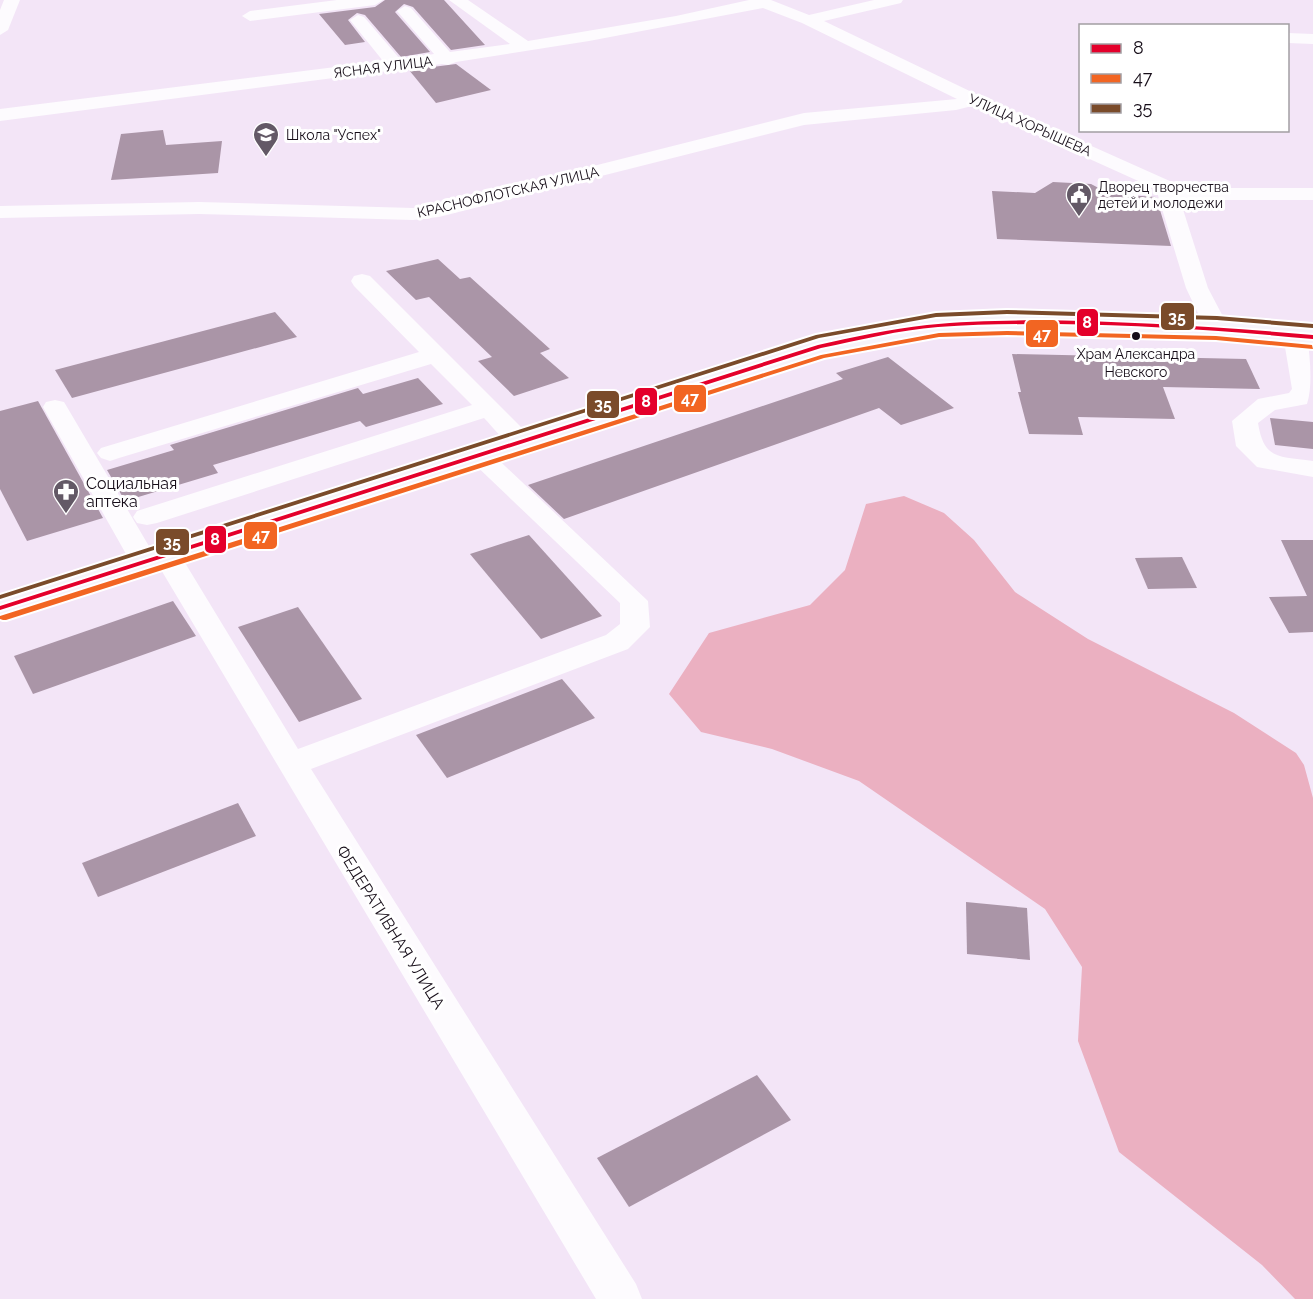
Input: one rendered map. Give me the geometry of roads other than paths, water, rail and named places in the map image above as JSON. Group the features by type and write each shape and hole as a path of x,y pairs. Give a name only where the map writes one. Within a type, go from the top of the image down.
{"main road":[{"path":"0,608 477,453 820,346 938,325 1007,322 1217,328 1304,336"}],"street":[{"path":"0,30 12,0"},
{"path":"250,16 375,0"},
{"path":"808,20 895,0"},
{"path":"460,2 452,7 488,36 510,36 526,47"},
{"name":"УЛИЦА ХОРЫШЕВА","path":"760,2 808,20 974,100 1157,180 1170,194"},
{"name":"ЯСНАЯ УЛИЦА","path":"0,116 209,87 448,60 704,16 760,2"},
{"path":"668,5 677,11 704,16"},
{"path":"405,11 448,60"},
{"path":"358,20 397,66"},
{"path":"1289,38 1313,39"},
{"name":"КРАСНОФЛОТСКАЯ УЛИЦА","path":"0,212 199,208 413,214 451,208 804,119 956,105 974,100"},
{"path":"1217,328 1197,288 1170,194 1313,194"},
{"path":"362,281 520,440"},
{"path":"1304,336 1304,389 1298,399 1267,405 1245,421 1249,446 1266,461 1313,469"},
{"path":"110,453 435,355"},
{"name":"ФЕДЕРАТИВНАЯ УЛИЦА","path":"56,407 291,764 620,1299"},
{"path":"147,517 489,408"},
{"path":"291,764 616,642 635,627 634,601 477,453"}],"place":[{"name":"Школа \"Успех\"","path":"266,158"},
{"name":"Дворец творчества детей и молодежи","path":"1079,218"},
{"name":"Храм Александра Невского","path":"1136,336"},
{"name":"Социальная аптека","path":"66,515"}]}
